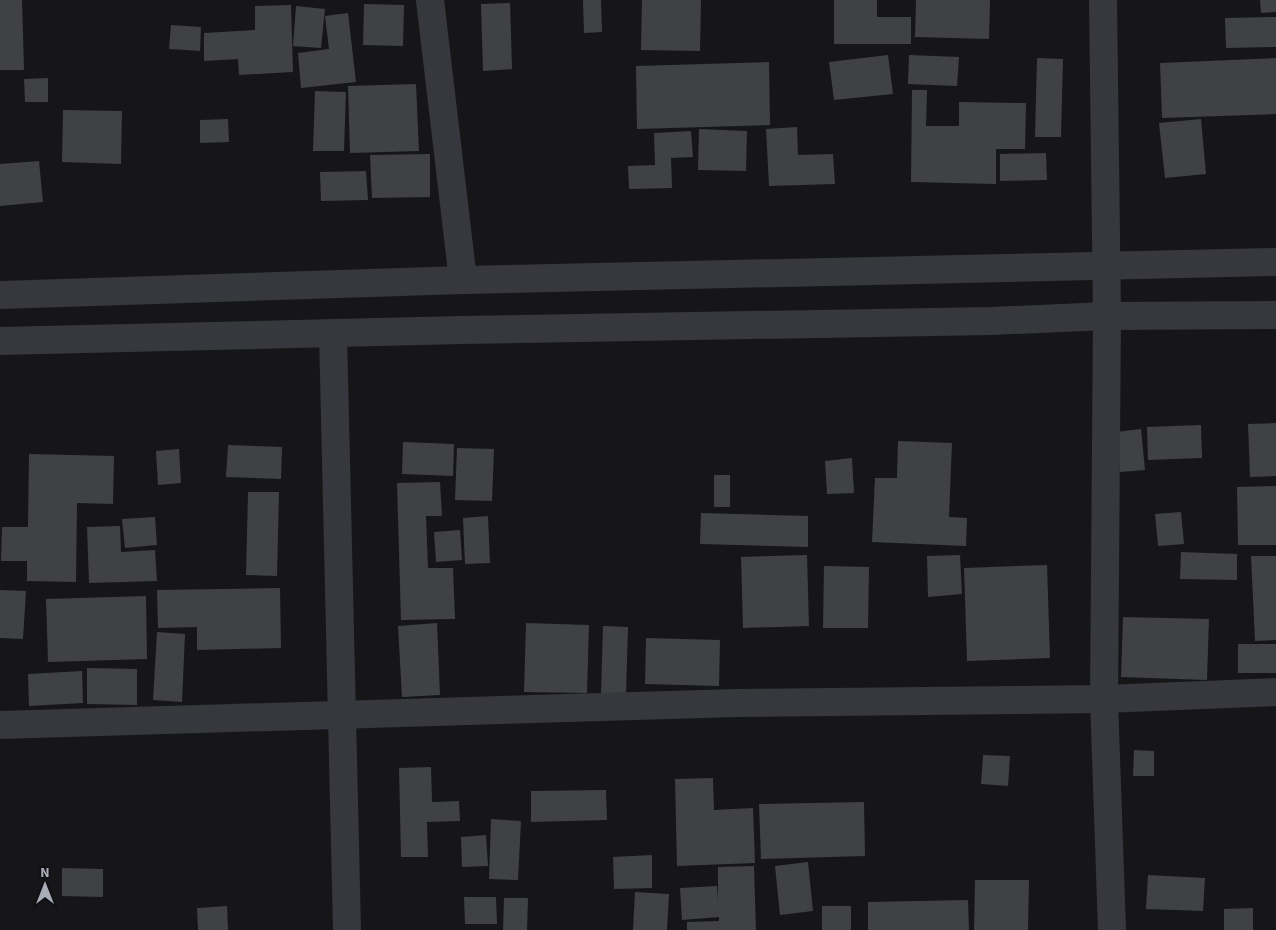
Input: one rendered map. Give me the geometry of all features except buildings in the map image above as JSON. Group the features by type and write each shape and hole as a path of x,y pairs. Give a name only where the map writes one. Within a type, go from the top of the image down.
{"street":[{"path":"430,0 463,280"},
{"path":"1103,0 1107,316 1104,699 1112,930"},
{"path":"0,295 463,280 948,271 1276,262"},
{"path":"0,341 991,321 1107,316 1276,315"},
{"path":"334,333 347,930"},
{"path":"0,725 736,703 1104,699 1276,692"}]}
